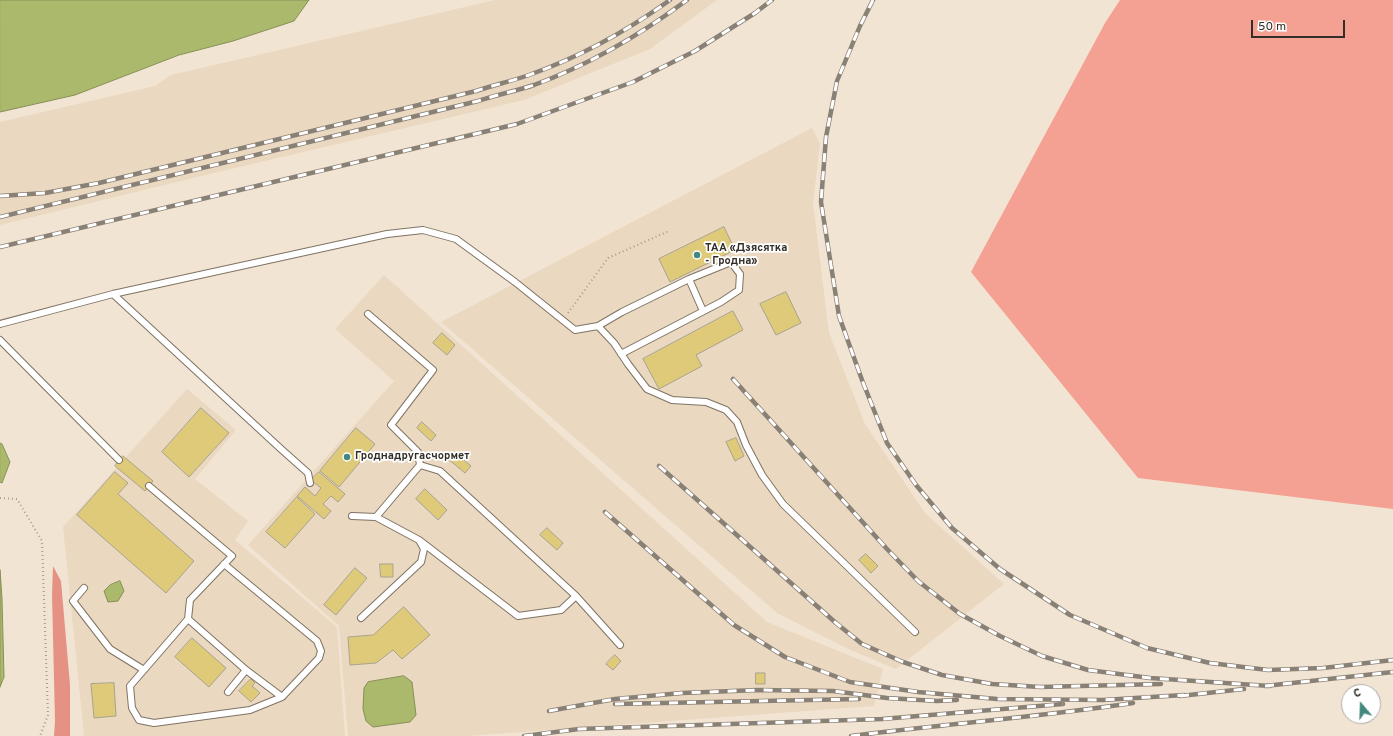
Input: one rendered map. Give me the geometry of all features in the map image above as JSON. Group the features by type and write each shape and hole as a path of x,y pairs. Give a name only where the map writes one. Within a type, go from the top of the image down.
{"lane":[{"path":"0,324 113,294 387,234 423,230 456,239 575,330 598,326 622,312 730,262 740,274 739,290 721,302 621,354"},
{"path":"689,280 704,311"},
{"path":"113,294 308,473 310,483"},
{"path":"368,314 433,370 391,425 418,452 420,465 376,517"},
{"path":"598,326 614,343 647,389 672,400 706,402 726,410 737,422 746,445 762,475 783,504 915,632"},
{"path":"0,340 119,460"},
{"path":"420,465 440,472 576,596 620,645"},
{"path":"149,486 232,556 224,564 190,600 188,619 130,686 132,708 139,720 154,723 250,710 282,697 319,658 321,651 317,641 224,564"},
{"path":"352,516 376,517 419,540 518,616 560,610 576,596"},
{"path":"361,618 421,562 424,549 419,540"},
{"path":"84,588 73,601 110,649 144,670"},
{"path":"188,619 246,670 282,697"},
{"path":"228,692 246,670"}],"path":[{"path":"563,320 608,258 669,231"},
{"path":"0,498 17,499 42,541 48,715 40,736"}],"shaded area":[{"path":"0,0 309,0 294,21 233,41 179,55 75,95 0,112"},
{"path":"495,0 717,0 650,49 524,100 0,225 0,122 155,86 171,75"},
{"path":"1120,0 1393,0 1393,509 1138,478 971,272 1105,23"},
{"path":"812,128 820,144 813,203 829,333 865,424 925,513 1004,584 896,669 846,648 777,613 441,322"},
{"path":"384,275 767,622 883,669 874,706 467,736 348,736 339,626 248,545 394,381 335,329"},
{"path":"187,389 236,430 195,479 248,521 235,540 337,627 345,736 84,736 63,527"},
{"path":"0,443 2,444 10,462 2,483 0,482"},
{"path":"53,566 61,581 70,685 70,736 54,736"},
{"path":"0,570 4,677 0,687"},
{"path":"120,581 124,591 118,601 108,602 104,591 110,585"},
{"path":"404,676 412,682 416,715 410,722 373,727 366,721 363,709 364,688 368,682"}],"building":[{"name":"ТАА «Дзясятка - Гродна»","path":"724,227 735,250 670,282 659,259"},
{"path":"786,292 801,323 776,335 760,304"},
{"path":"733,311 743,330 696,355 702,366 659,389 643,359"},
{"path":"442,333 455,345 447,355 433,343"},
{"path":"201,408 229,433 189,477 162,452"},
{"path":"422,422 436,435 431,441 417,428"},
{"name":"Гроднадругасчормет","path":"356,428 375,444 339,487 320,471"},
{"path":"736,438 744,456 735,461 726,442"},
{"path":"455,452 471,466 465,473 448,459"},
{"path":"123,456 153,481 145,491 115,466"},
{"path":"115,472 128,483 118,494 194,561 166,593 77,515"},
{"path":"319,472 345,494 338,502 331,496 323,504 331,511 324,519 297,496 305,487 315,496 321,488 311,480"},
{"path":"425,489 447,510 438,520 416,499"},
{"path":"297,497 315,514 285,548 266,532"},
{"path":"547,528 563,543 557,550 540,535"},
{"path":"866,554 878,566 871,573 859,560"},
{"path":"380,564 393,564 393,577 381,577"},
{"path":"355,568 367,578 336,615 324,605"},
{"path":"404,607 430,635 402,659 393,650 376,663 350,665 348,637 373,635"},
{"path":"192,638 226,668 209,687 175,657"},
{"path":"615,655 621,661 613,670 606,664"},
{"path":"756,673 765,673 765,684 756,684"},
{"path":"251,679 255,683 252,686 260,693 251,702 239,691"},
{"path":"114,683 116,716 94,718 91,684"}],"railway":[{"path":"0,196 45,193 99,183 476,91 529,75 585,52 620,33 670,0"},
{"path":"0,217 478,101 534,85 594,59 614,48 687,0"},
{"path":"0,247 517,124 633,82 695,51 755,13 772,0"},
{"path":"873,0 860,26 837,81 826,137 821,202 839,316 887,443 916,485 952,528 1000,569 1070,615 1147,648 1210,663 1268,670 1323,668 1393,660"},
{"path":"733,379 887,549 918,581 960,614 1000,636 1042,656 1088,670 1150,678 1270,686"},
{"path":"659,466 836,623 862,644 903,662 942,675 992,684 1040,687 1161,684"},
{"path":"605,512 734,625 785,657 850,682 918,692 997,699 1103,700 1184,695"},
{"path":"1265,686 1393,672"},
{"path":"1180,696 1244,689"},
{"path":"549,711 615,699 682,693 758,690 833,691 887,698 937,701 957,700"},
{"path":"615,704 859,699"},
{"path":"851,736 1133,703"},
{"path":"524,736 579,729 882,719 1063,704"}],"place":[{"name":"ТАА «Дзясятка - Гродна»","path":"697,255"},
{"name":"Гроднадругасчормет","path":"347,457"}]}
